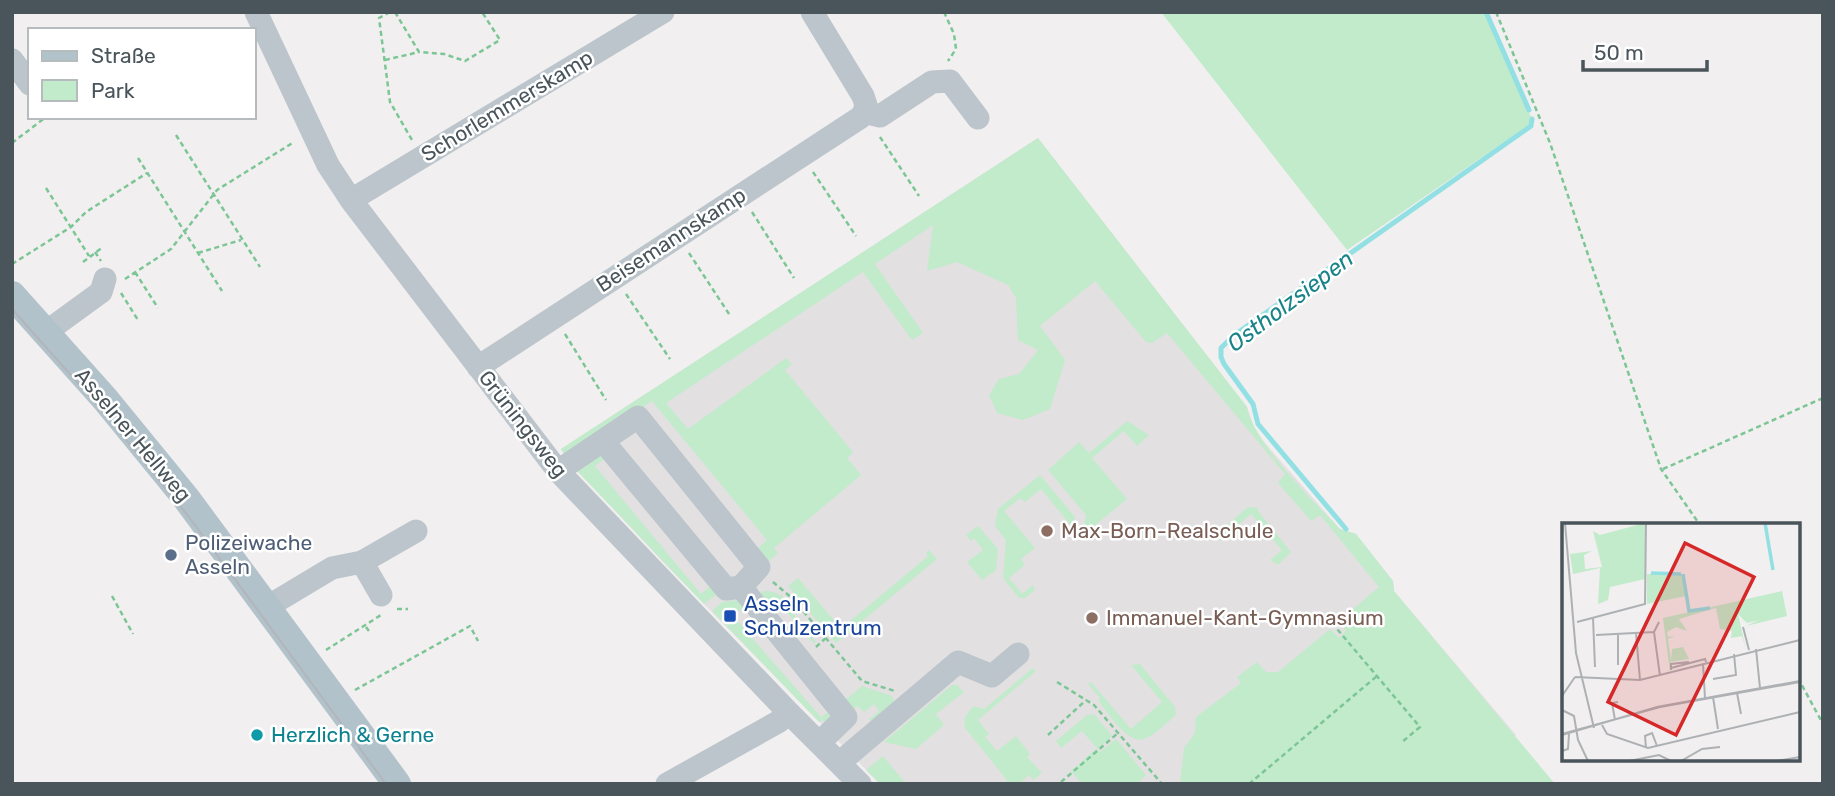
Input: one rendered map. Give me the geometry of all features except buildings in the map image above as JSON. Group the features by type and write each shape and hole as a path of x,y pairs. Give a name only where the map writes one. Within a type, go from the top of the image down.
{"main road":[{"name":"Asselner Hellweg","path":"12,295 145,448 210,530 397,784"}],"street":[{"name":"Grüningsweg","path":"256,12 328,165 351,200 558,471 860,784"},
{"name":"Schorlemmerskamp","path":"351,200 663,12"},
{"path":"811,12 863,96 869,120 880,116 932,82 950,81 978,118"},
{"path":"12,60 28,81"},
{"name":"Beisemannskamp","path":"478,367 860,117 869,120"},
{"path":"46,332 110,282"},
{"path":"558,471 638,417 759,567 741,587 726,589 603,441"},
{"path":"267,607 332,568 362,562 416,531"},
{"path":"362,562 388,605"},
{"path":"741,587 846,717 819,743"},
{"path":"839,763 958,662 992,676 1018,654"},
{"path":"667,784 778,722 789,713"}],"path":[{"path":"390,12 379,18 390,102 416,147"},
{"path":"395,12 419,52"},
{"path":"385,60 419,52 444,54 465,61 500,40 482,12"},
{"path":"1496,12 1550,143 1661,470 1699,523"},
{"path":"12,143 43,119"},
{"path":"869,120 919,196"},
{"path":"110,282 135,272 171,249 217,190 312,131"},
{"path":"176,135 260,267"},
{"path":"138,159 222,291"},
{"path":"810,166 856,236"},
{"path":"12,264 71,227 86,212 147,173"},
{"path":"46,188 89,256"},
{"path":"748,206 794,278"},
{"path":"198,253 243,240"},
{"path":"83,262 103,247"},
{"path":"686,247 731,317"},
{"path":"135,272 158,308"},
{"path":"622,288 670,359"},
{"path":"561,328 606,400"},
{"path":"1661,470 1823,398"},
{"path":"759,567 793,599 862,681 914,698"},
{"path":"112,596 133,634"},
{"path":"323,652 366,627 388,605 408,610"},
{"path":"1332,623 1420,727 1402,742"},
{"path":"353,691 470,626 478,641"},
{"path":"800,660 839,626"},
{"path":"366,627 371,635"},
{"path":"1249,784 1377,676"},
{"path":"1057,682 1094,705 1162,784"},
{"path":"1800,682 1823,724"},
{"path":"1048,735 1086,700"},
{"path":"1061,782 1118,733"}],"shaded area":[{"path":"1038,138 1247,407 1254,427 1265,443 1340,529 1356,534 1393,581 1394,591 1516,735 1456,784 880,784 661,560 566,457 561,449"}],"green space":[{"path":"1161,12 1484,12 1531,117 1529,125 1347,250"},
{"path":"1038,138 1247,407 1251,421 1272,454 1340,529 1356,534 1393,581 1394,591 1555,784 1180,784 1184,748 1195,733 1196,717 1241,683 1237,677 1257,662 1266,672 1278,672 1330,629 1339,638 1346,631 1339,621 1379,587 1320,515 1311,521 1278,483 1285,474 1167,333 1152,343 1146,342 1095,281 1040,326 1065,360 1050,409 1023,420 997,413 989,395 999,379 1019,374 1038,350 1018,340 1016,298 1008,285 957,262 927,271 933,225 875,264 923,333 912,340 863,272 666,403 688,429 786,358 792,364 785,370 853,452 847,458 861,475 774,548 778,553 768,562 757,549 767,540 652,401 566,457 561,449"},
{"path":"1127,421 1149,435 1137,446 1124,431 1092,458 1127,499 1083,535 1086,515 1048,470 1079,442 1089,453"},
{"path":"596,452 605,458 595,466 701,594 710,586 717,594 704,604 578,472 575,467"},
{"path":"1040,475 1075,517 1073,528 1041,489 1025,502 1020,498 1004,511 1035,548 1021,559 1025,565 1009,578 1022,594 1033,585 1035,590 1025,598 1019,598 1003,578 1006,540 995,526 998,509"},
{"path":"1248,507 1258,508 1291,552 1278,565 1270,560 1282,550 1251,514 1219,541 1218,533"},
{"path":"978,526 998,549 996,570 982,580 967,562 983,550 974,538 971,541 966,535"},
{"path":"929,550 937,559 836,643 831,637 928,556 926,553"},
{"path":"798,578 838,625 827,633 788,586"},
{"path":"764,591 782,596 796,608 793,613 816,642 814,644 774,597 765,605 757,595"},
{"path":"738,600 744,607 733,616 821,717 830,711 832,714 826,724 823,720 819,722 712,611 722,602"},
{"path":"1140,664 1175,707 1176,715 1152,735 1138,740 1118,726 1088,684 1091,682 1131,729 1162,702 1131,665"},
{"path":"1033,668 1036,671 978,720 989,734 985,737 997,751 1016,736 1030,754 1027,757 1042,773 1033,780 1029,775 1019,784 1004,784 1007,780 965,728 965,718 974,706 984,709"},
{"path":"952,685 957,685 964,692 936,714 944,725 916,749 884,742"},
{"path":"862,686 892,696 895,704 874,724 869,719 879,711 874,704 864,712 858,706 852,711 844,701"},
{"path":"1094,714 1112,736 1097,749 1100,752 1116,739 1146,775 1137,784 1082,784 1071,771 1097,748 1082,731 1061,748 1056,741 1087,715"},
{"path":"883,756 906,784 880,784 866,770"}],"waterway":[{"name":"Ostholzsiepen","path":"1486,12 1529,110"},
{"name":"Ostholzsiepen","path":"1346,529 1258,424 1253,404 1224,364 1221,348 1233,336 1531,126 1532,119"}],"tram line":[{"path":"12,309 101,409 189,517 386,784"}],"place":[{"name":"Max-Born-Realschule","path":"1047,531"},
{"name":"Polizeiwache Asseln","path":"171,555"},
{"name":"Asseln Schulzentrum","path":"730,616"},
{"name":"Immanuel-Kant-Gymnasium","path":"1092,618"},
{"name":"Herzlich & Gerne","path":"257,735"}]}
